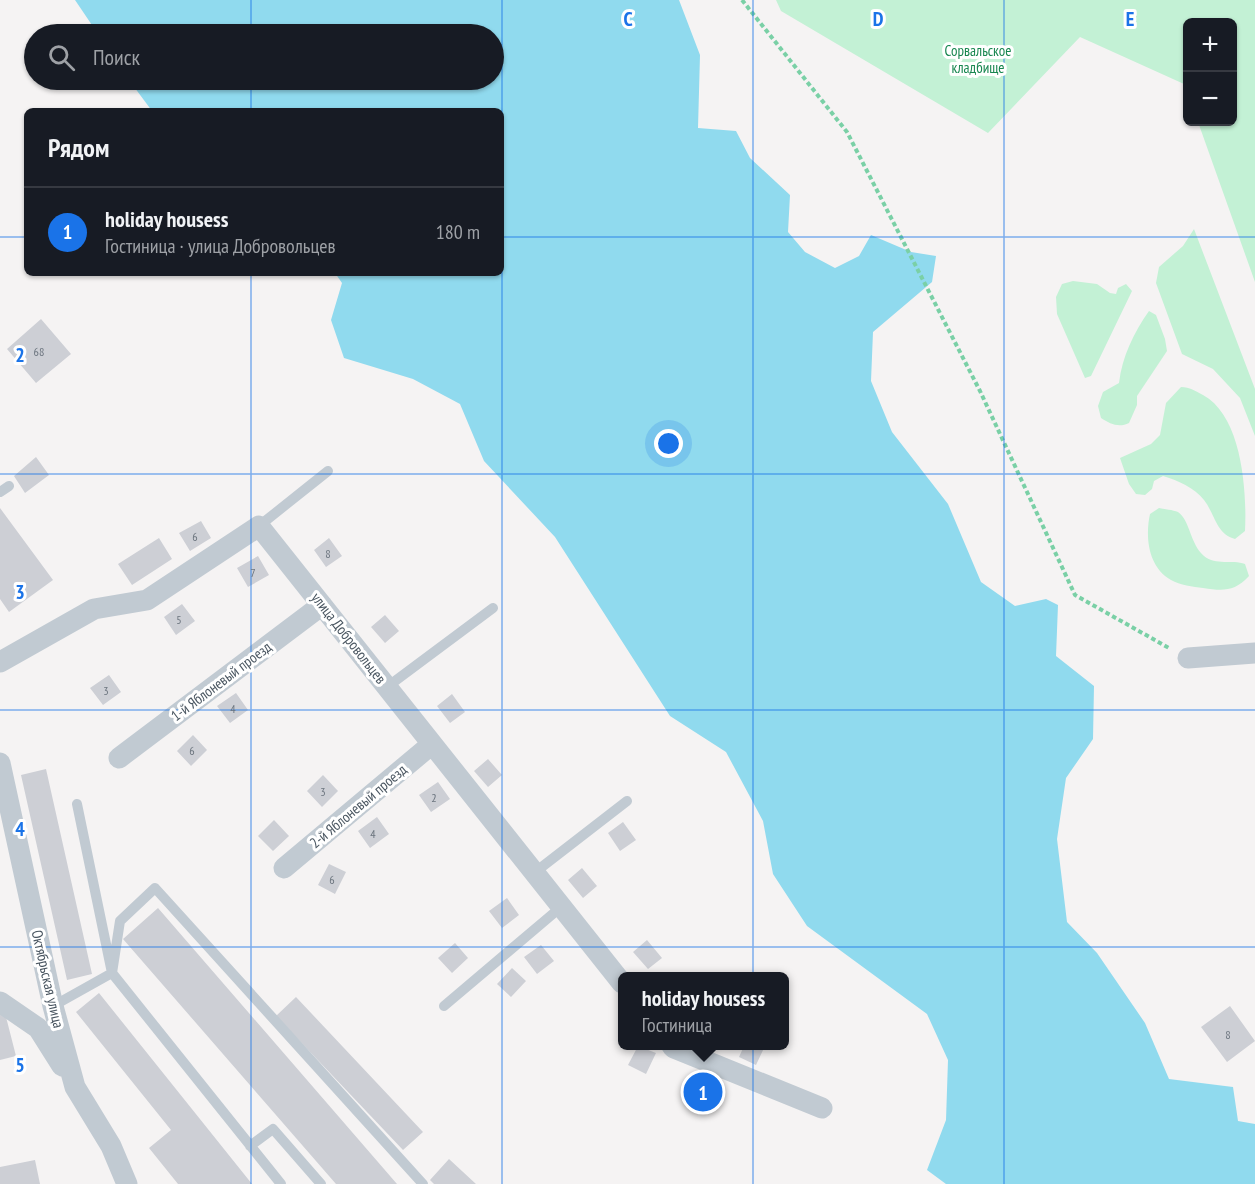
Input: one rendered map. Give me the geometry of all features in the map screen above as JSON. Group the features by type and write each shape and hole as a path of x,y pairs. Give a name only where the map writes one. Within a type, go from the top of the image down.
{"street":[{"path":"0,662 94,609 147,600 260,526"},
{"name":"улица Добровольцев","path":"260,526 618,978"},
{"name":"1-й Яблоневый проезд","path":"119,758 322,605"},
{"path":"1188,658 1255,653"},
{"name":"2-й Яблоневый проезд","path":"284,867 432,744"},
{"name":"Октябрьская улица","path":"0,763 53,1005 75,1087 111,1146 128,1184"},
{"path":"0,1002 38,1028 75,1087"},
{"path":"679,1050 822,1108"}],"lane":[{"path":"260,526 328,471"},
{"path":"387,687 493,608"},
{"path":"534,873 627,801"},
{"path":"78,804 112,973 281,1184"},
{"path":"112,973 120,921 155,888 423,1184"},
{"path":"444,1006 561,906"},
{"path":"53,1005 112,973"},
{"path":"250,1146 273,1129 321,1184"}],"path":[{"path":"742,0 847,132 980,391 1075,595 1188,658"}],"green space":[{"name":"Сорвальское кладбище","path":"776,0 1255,0 1255,282 1199,126 1237,126 1237,18 1183,18 1183,84 1080,37 988,133 781,11"},
{"path":"1194,229 1255,389 1255,436 1240,398 1213,369 1182,354 1156,283 1159,267 1183,246"},
{"path":"1073,281 1097,284 1110,293 1116,294 1118,288 1126,284 1132,291 1091,376 1085,378 1057,314 1056,297 1062,284"},
{"path":"1149,311 1156,315 1167,351 1137,396 1137,405 1129,423 1111,424 1101,418 1098,406 1103,392 1119,383 1130,345"},
{"path":"1181,387 1203,395 1216,405 1226,419 1234,437 1245,496 1245,531 1235,539 1224,533 1204,500 1185,485 1163,476 1154,481 1152,489 1145,495 1136,494 1129,484 1120,458 1151,444 1160,435 1166,403"},
{"path":"1159,508 1176,511 1182,516 1199,551 1204,556 1219,562 1245,564 1249,576 1233,588 1217,590 1182,584 1163,574 1153,559 1148,542 1150,514"}],"water":[{"path":"75,0 679,0 700,55 698,128 736,131 750,158 790,195 788,232 805,252 835,268 859,256 871,235 911,252 936,256 932,282 873,332 871,381 892,432 948,504 981,582 1015,606 1046,599 1058,605 1056,656 1094,686 1093,739 1066,778 1057,839 1067,922 1097,953 1145,1023 1169,1079 1233,1087 1238,1121 1255,1124 1255,1184 946,1184 927,1170 946,1120 948,1060 927,1014 807,926 773,874 763,821 726,752 670,716 555,537 484,461 460,404 413,379 344,358 331,320 342,283 337,276 504,276 504,108 150,108 136,90 504,90 504,24 91,24"}],"building":[{"path":"41,319 71,354 36,383 7,349"},
{"path":"36,457 49,475 25,493 14,476"},
{"path":"0,508 53,580 9,612 0,599"},
{"path":"201,521 211,538 190,551 179,533"},
{"path":"159,538 172,559 132,585 118,564"},
{"path":"329,538 342,556 326,567 314,550"},
{"path":"258,556 269,575 248,587 237,568"},
{"path":"182,604 195,621 176,635 164,617"},
{"path":"385,615 399,631 385,643 371,627"},
{"path":"109,675 121,692 103,705 90,688"},
{"path":"236,693 248,710 230,723 217,706"},
{"path":"452,694 465,712 450,723 437,706"},
{"path":"193,735 207,750 191,766 177,751"},
{"path":"488,759 502,775 488,787 474,771"},
{"path":"46,769 92,974 67,980 21,775"},
{"path":"323,775 338,791 322,807 307,791"},
{"path":"438,782 450,799 431,812 419,795"},
{"path":"377,817 389,834 370,848 358,831"},
{"path":"274,820 289,836 273,851 258,836"},
{"path":"623,822 636,840 620,851 608,833"},
{"path":"329,864 346,872 335,894 318,885"},
{"path":"582,868 597,886 583,898 568,880"},
{"path":"507,898 519,915 502,928 489,911"},
{"path":"158,908 397,1184 336,1184 123,939"},
{"path":"647,940 662,958 648,969 633,952"},
{"path":"455,943 468,958 452,973 438,958"},
{"path":"541,945 554,961 537,974 524,957"},
{"path":"512,968 526,981 511,997 497,984"},
{"path":"99,993 252,1184 178,1184 149,1148 171,1130 76,1012"},
{"path":"296,997 423,1132 403,1150 276,1016"},
{"path":"1230,1006 1255,1041 1227,1062 1201,1027"},
{"path":"5,1013 16,1056 0,1060 0,1014"},
{"path":"636,1050 648,1050 656,1053 646,1074 628,1065"},
{"path":"742,1050 763,1050 756,1065 739,1057"},
{"path":"695,1075 713,1086 701,1105 684,1095"},
{"path":"449,1159 476,1184 434,1184 430,1180"},
{"path":"35,1160 40,1184 0,1184 0,1167"}],"place":[{"name":"holiday housess","path":"703,1092"}]}
